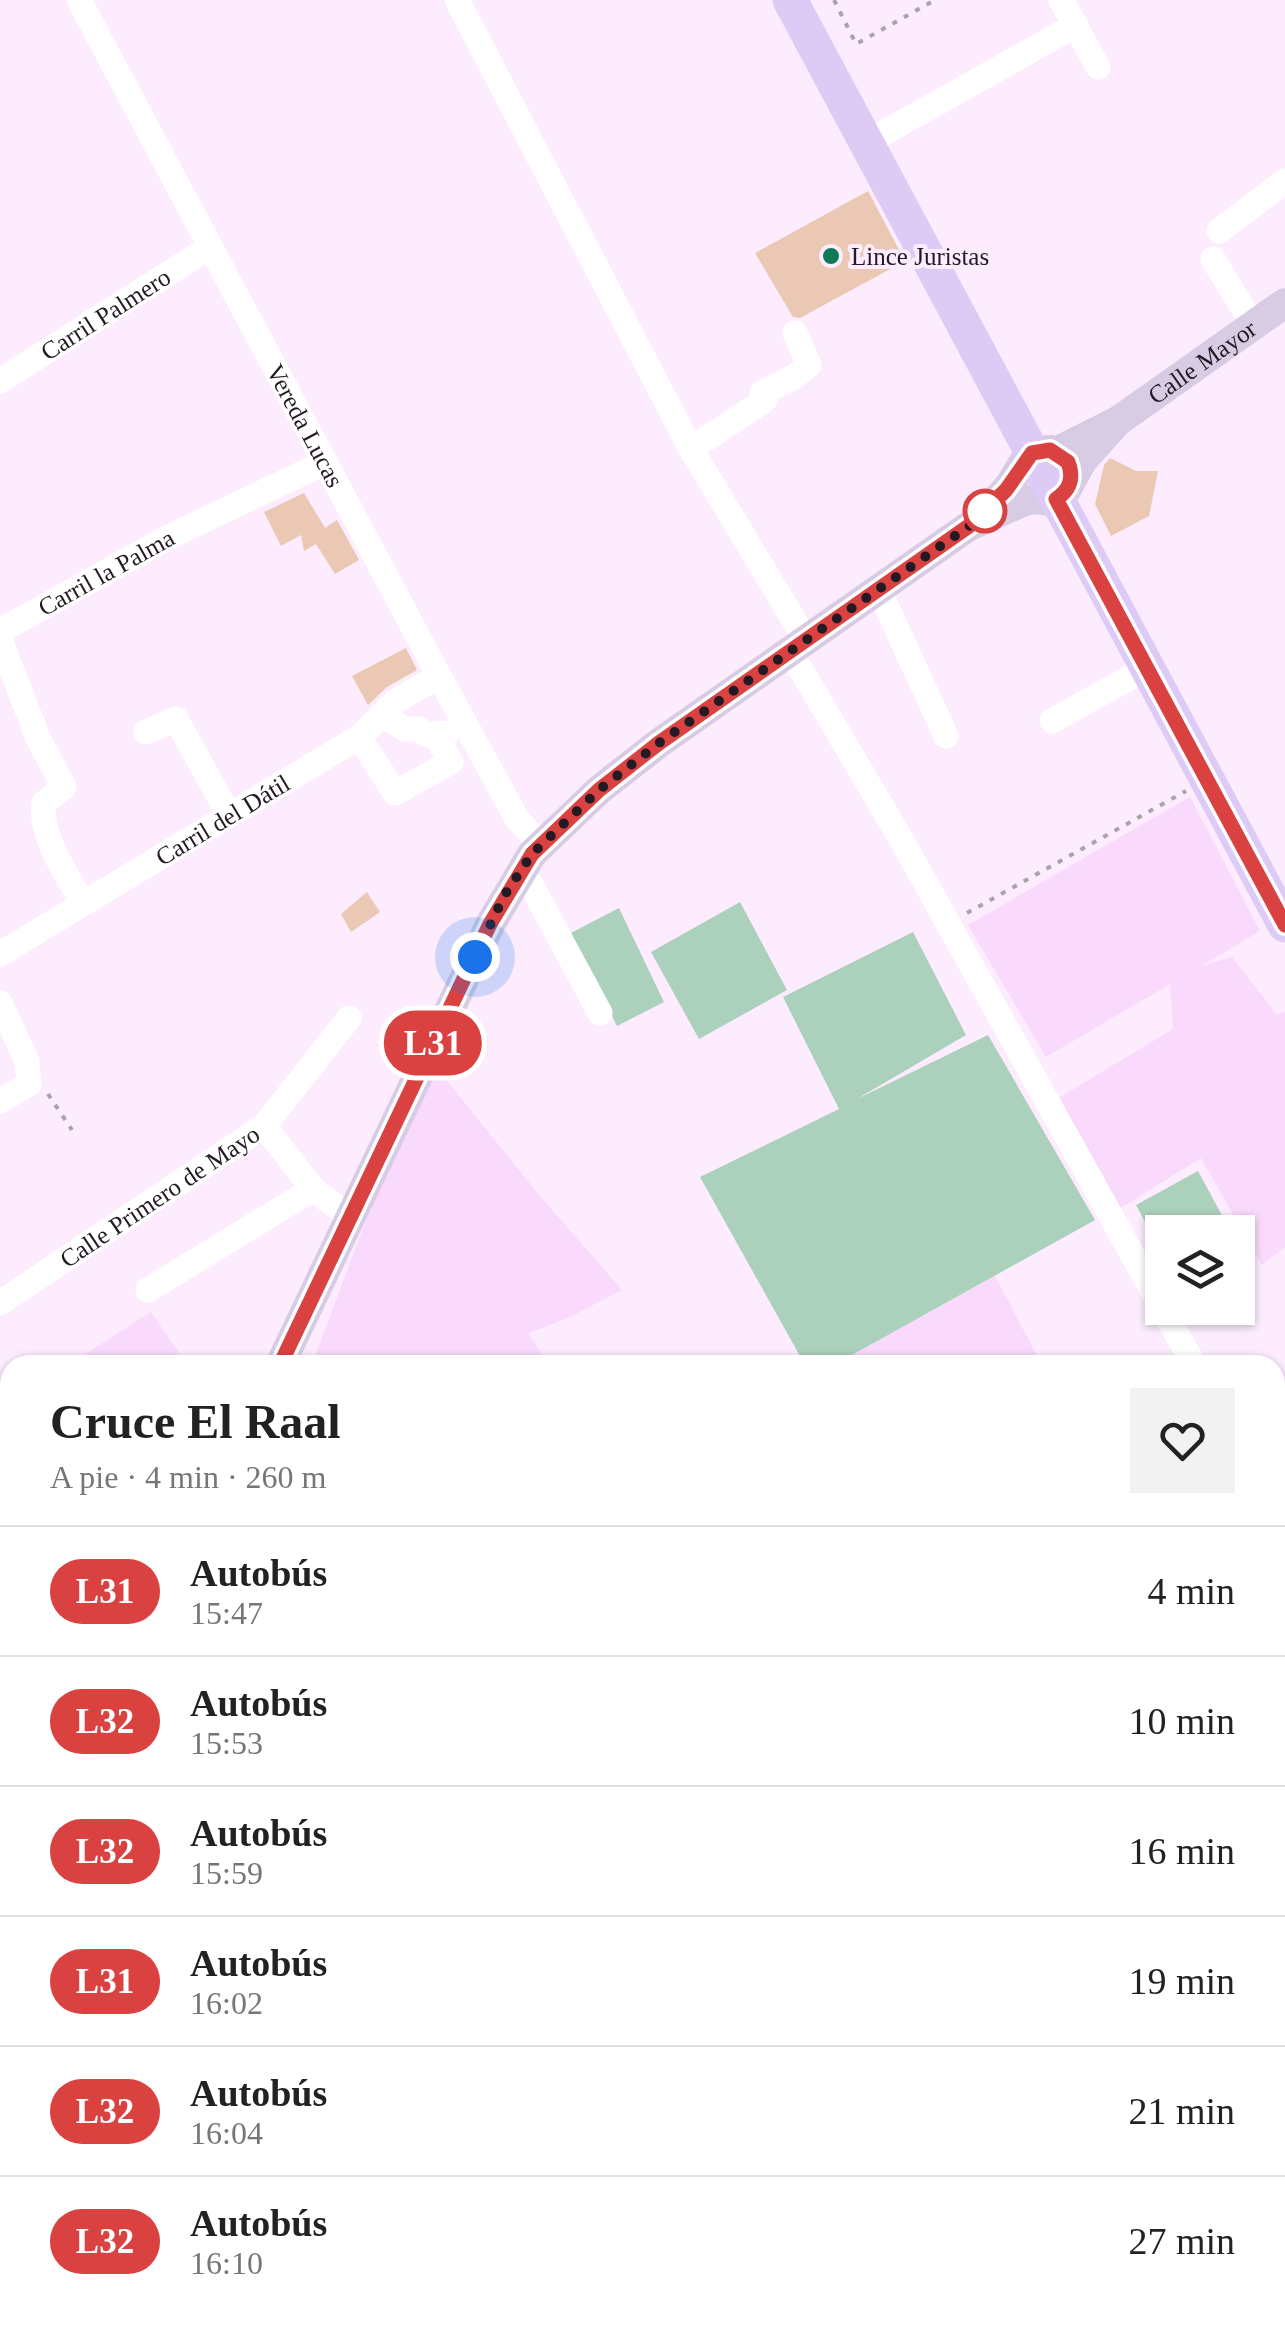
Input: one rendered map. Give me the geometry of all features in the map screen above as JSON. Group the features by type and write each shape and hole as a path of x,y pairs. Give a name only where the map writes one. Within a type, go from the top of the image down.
{"highway":[{"path":"790,0 1285,925"}],"main road":[{"name":"Calle Mayor","path":"285,1355 490,924 531,856 599,790 659,743 1285,303"}],"street":[{"name":"Vereda Lucas","path":"79,0 518,820 600,1012"},
{"path":"457,0 692,449 948,923 1188,1355"},
{"path":"1061,0 1098,66"},
{"path":"866,143 1076,25"},
{"path":"1219,232 1285,180"},
{"name":"Carril Palmero","path":"0,381 210,246"},
{"path":"1213,260 1253,325"},
{"path":"692,449 765,400 762,393 794,378 810,365 795,332"},
{"name":"Carril la Palma","path":"83,904 47,834 44,804 64,788 38,738 2,646 2,630 169,537 324,462"},
{"path":"879,590 946,736"},
{"path":"1052,721 1147,668"},
{"name":"Carril del Dátil","path":"0,954 359,737 396,701 439,676"},
{"path":"384,716 405,728 419,728 426,736 469,730"},
{"path":"146,732 176,718 229,815"},
{"path":"359,737 395,793 451,762 435,734"},
{"path":"0,1003 27,1061 29,1084 0,1100"},
{"path":"264,1126 349,1018"},
{"name":"Calle Primero de Mayo","path":"0,1304 264,1126 313,1190 350,1216"},
{"path":"148,1290 313,1190"}],"path":[{"path":"834,0 856,44 935,0"},
{"path":"948,923 1208,780"},
{"path":"27,1061 72,1130"}],"shaded area":[{"path":"1190,797 1260,931 1201,966 1232,957 1277,1015 1285,1011 1285,1247 1262,1265 1255,1253 1255,1215 1233,1215 1201,1158 1119,1209 1057,1099 1173,1029 1170,984 1046,1057 968,925"},
{"path":"427,1056 622,1290 528,1333 542,1355 316,1355"},
{"path":"995,1276 1037,1355 852,1355"},
{"path":"151,1312 180,1355 84,1355"}],"green space":[{"path":"740,902 787,990 699,1039 651,952"},
{"path":"619,908 664,1002 617,1026 571,933"},
{"path":"913,932 966,1035 857,1099 988,1035 1095,1220 852,1355 799,1355 700,1177 839,1109 783,997"},
{"path":"1198,1171 1222,1215 1145,1215 1145,1222 1136,1205"}],"building":[{"name":"Lince Juristas","path":"868,191 905,261 800,318 793,317 755,253"},
{"path":"1110,458 1136,471 1158,471 1149,516 1111,536 1095,504 1104,465"},
{"path":"304,493 325,528 337,520 359,560 335,574 316,544 304,551 301,535 281,546 264,512"},
{"path":"406,648 417,670 387,687 368,705 352,676"},
{"path":"367,892 380,912 351,932 341,914"}],"bus line":[{"name":"L31","path":"285,1355 490,924 532,854 554,829 659,743 969,526 1006,490 1032,453 1050,450 1068,462 1069,487 1056,499 1285,925"}],"place":[{"name":"Lince Juristas","path":"831,256"}],"route":[{"path":"475,957 504,896 554,829 659,743 990,515 985,511"}]}
